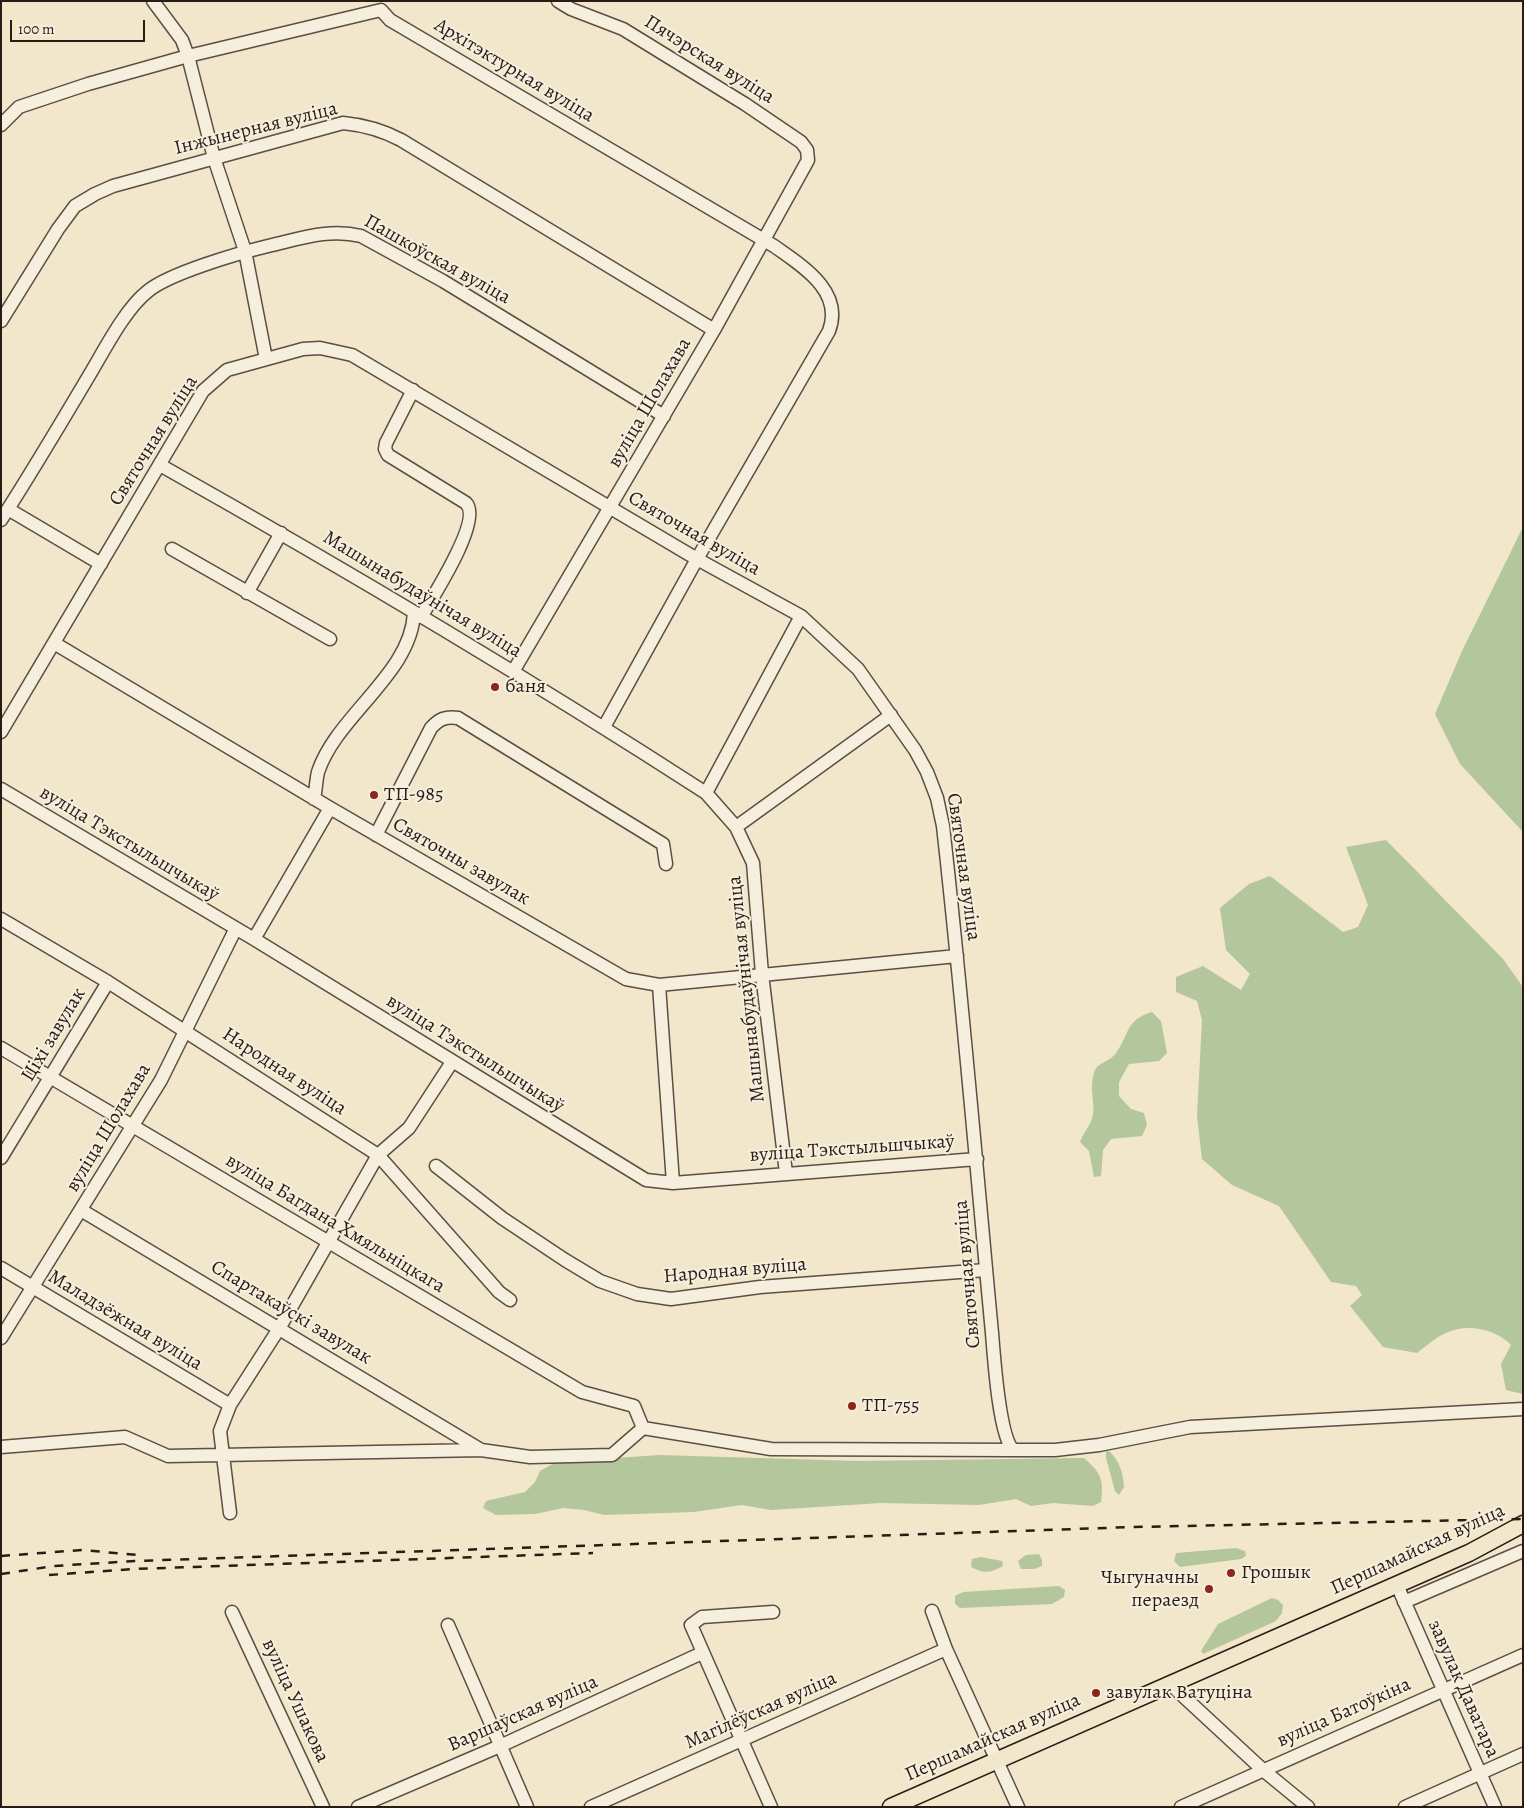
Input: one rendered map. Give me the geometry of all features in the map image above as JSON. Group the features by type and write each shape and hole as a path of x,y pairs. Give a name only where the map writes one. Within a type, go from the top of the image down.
{"main road":[{"name":"Першамайская вуліца","path":"891,1807 1169,1683 1492,1543 1523,1524"}],"street":[{"path":"153,1 182,40 188,56 214,158 245,251 266,359"},
{"name":"Пячэрская вуліца","path":"558,1 571,9 624,29 745,104 801,142 807,150"},
{"name":"Архітэктурная вуліца","path":"1,125 19,107 188,56 383,5 390,20 762,240 803,266 824,288 832,305 834,319 829,331 697,559"},
{"name":"Інжынерная вуліца","path":"1,321 58,229 75,206 95,194 113,186 343,123 363,125 385,132 714,330"},
{"name":"вуліца Шолахава","path":"514,670 714,330 762,240 808,160 807,150"},
{"name":"Пашкоўская вуліца","path":"5,514 109,342 148,290 168,279 245,251 331,233 347,233 361,236 443,281 664,416"},
{"name":"Святочная вуліца","path":"1,732 203,391 226,370 304,349 334,350 352,355 697,559 801,616 858,669 923,765 937,798 943,826 957,956 997,1375 1005,1437 1013,1450"},
{"path":"314,799 318,772 331,748 341,731 405,650 418,616 465,537 471,516 470,506 388,455 385,449 386,442 414,390"},
{"name":"Машынабудаўнічая вуліца","path":"160,465 514,670 706,793 736,827 753,863 762,974 786,1173"},
{"path":"5,514 101,564"},
{"path":"247,593 282,534"},
{"path":"172,549 330,639"},
{"path":"604,727 697,559"},
{"path":"706,793 801,616"},
{"name":"Святочны завулак","path":"54,643 314,799 626,979 659,985 957,956"},
{"path":"376,835 431,728 437,721 448,716 458,718 663,844 666,864"},
{"path":"736,827 891,716"},
{"name":"вуліца Тэкстыльшчыкаў","path":"1,789 235,930 254,939 646,1180 674,1183 977,1159"},
{"path":"254,939 330,808"},
{"name":"Народная вуліца","path":"1,919 184,1029 378,1155 499,1292 510,1300"},
{"name":"вуліца Шолахава","path":"1,1338 175,1055 184,1029 235,930"},
{"name":"Ціхі завулак","path":"1,1158 108,982"},
{"path":"659,985 674,1183"},
{"name":"вуліца Багдана Хмяльніцкага","path":"1,1048 582,1392 634,1406 643,1428"},
{"path":"230,1513 220,1432 230,1405 280,1327 378,1155 409,1128 452,1062"},
{"name":"Народная вуліца","path":"436,1166 502,1218 565,1260 600,1281 637,1294 671,1299 760,1287 986,1270"},
{"name":"Спартакаўскі завулак","path":"81,1210 280,1327 481,1450"},
{"name":"Маладзёжная вуліца","path":"1,1268 230,1405"},
{"path":"1,1447 125,1437 168,1456 481,1450 530,1457 612,1455 643,1428 771,1449 1055,1450 1099,1445 1190,1427 1523,1409"},
{"path":"1404,1602 1523,1551"},
{"name":"завулак Даватара","path":"1397,1585 1494,1807"},
{"path":"932,1611 946,1649 1018,1807"},
{"name":"вуліца Ушакова","path":"232,1612 323,1807"},
{"path":"771,1807 691,1625 702,1617 773,1612"},
{"path":"448,1625 527,1807"},
{"name":"Магілёўская вуліца","path":"591,1807 946,1649"},
{"name":"Варшаўская вуліца","path":"358,1807 500,1746 702,1653"},
{"name":"вуліца Батоўкіна","path":"1181,1807 1523,1654"},
{"path":"1169,1683 1263,1770 1308,1807"},
{"path":"1405,1807 1523,1754"}],"green space":[{"path":"1523,527 1523,832 1460,764 1435,714 1462,651"},
{"path":"1386,840 1503,959 1523,987 1523,1394 1506,1390 1501,1364 1511,1345 1505,1339 1481,1329 1463,1328 1446,1333 1417,1353 1383,1347 1350,1306 1362,1295 1356,1286 1331,1282 1279,1206 1232,1185 1202,1159 1197,1116 1202,1020 1197,1001 1176,992 1176,977 1203,966 1241,990 1250,974 1226,950 1220,908 1249,884 1270,876 1343,932 1358,927 1368,905 1346,847"},
{"path":"1152,1012 1161,1021 1167,1053 1159,1061 1129,1064 1119,1082 1119,1096 1131,1109 1144,1113 1147,1125 1142,1136 1111,1139 1103,1150 1101,1176 1094,1177 1089,1151 1080,1142 1093,1115 1092,1084 1094,1073 1098,1066 1116,1053 1132,1023 1143,1015"},
{"path":"1106,1451 1110,1452 1119,1464 1122,1472 1124,1487 1119,1495 1115,1491 1106,1458"},
{"path":"660,1455 858,1461 1084,1458 1098,1472 1102,1494 1101,1502 1093,1506 1053,1503 1031,1506 1016,1499 979,1505 881,1503 771,1510 742,1505 694,1512 604,1515 584,1510 563,1508 535,1514 496,1515 483,1508 486,1501 525,1492 535,1482 540,1471 556,1462"},
{"path":"1236,1548 1245,1551 1246,1556 1241,1559 1180,1567 1174,1561 1176,1553"},
{"path":"1039,1554 1042,1566 1034,1569 1021,1569 1018,1561 1026,1555"},
{"path":"981,1557 1002,1561 1003,1566 987,1572 971,1567 972,1559"},
{"path":"1059,1586 1065,1590 1064,1597 1052,1604 960,1608 955,1604 955,1596 963,1592"},
{"path":"1272,1598 1278,1600 1283,1605 1282,1613 1276,1621 1203,1654 1201,1651 1218,1624"}],"railway":[{"path":"1,1574 54,1566 135,1561 1134,1527 1523,1519"},
{"path":"1,1556 82,1550 138,1555"},
{"path":"49,1575 135,1569 593,1553"}],"place":[{"name":"баня","path":"495,687"},
{"name":"ТП-985","path":"374,795"},
{"name":"ТП-755","path":"852,1406"},
{"name":"Грошык","path":"1231,1573"},
{"name":"Чыгуначны пераезд","path":"1209,1589"},
{"name":"завулак Ватуціна","path":"1096,1693"}]}
